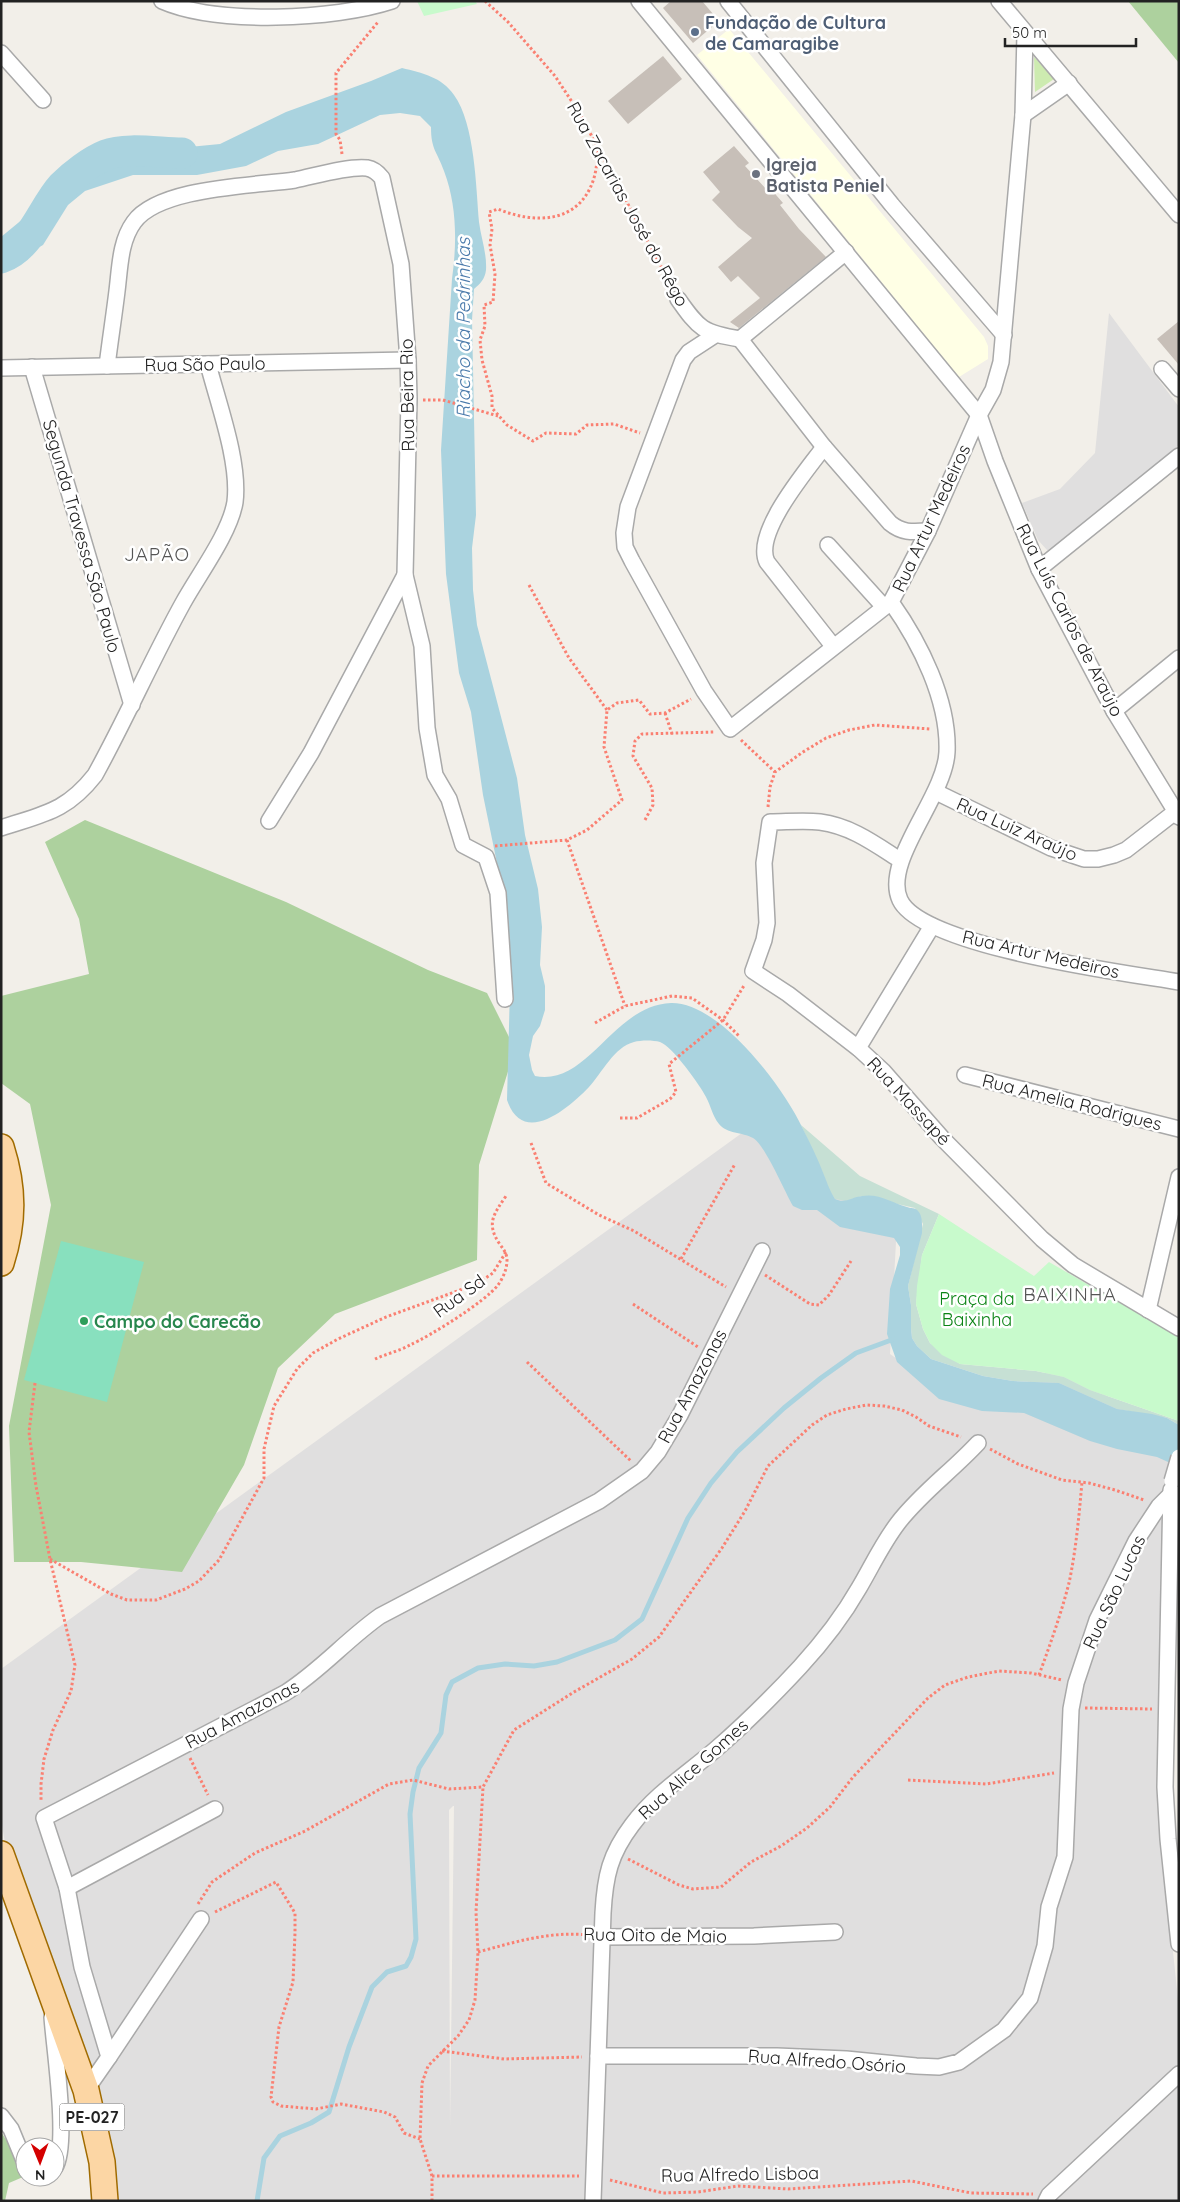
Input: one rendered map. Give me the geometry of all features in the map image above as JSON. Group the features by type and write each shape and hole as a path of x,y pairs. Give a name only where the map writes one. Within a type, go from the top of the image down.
{"main road":[{"path":"1,1147 9,1173 12,1206 6,1249 1,1262"},
{"name":"PE-027","path":"1,1854 86,2090 102,2162 105,2201"}],"street":[{"path":"162,1 178,8 222,15 286,16 332,13 392,1"},
{"path":"728,1 892,205 1004,335"},
{"path":"999,1 1179,216"},
{"path":"641,2 979,415"},
{"name":"Rua Artur Medeiros","path":"1026,34 1024,115 1001,362 993,390 979,415 928,531 887,605 902,618 929,668 940,703 946,734 947,753 936,792 900,860 897,876 900,900 908,911 932,926 973,942 1179,982"},
{"path":"1,53 43,100"},
{"path":"1024,115 1069,83"},
{"name":"Rua Beira Rio","path":"107,366 126,236 134,222 145,209 168,200 204,191 368,168 382,178 401,264 409,399 405,575 422,646 427,728 435,775 449,799 463,845 486,857 498,893 505,999"},
{"path":"740,339 846,252"},
{"name":"Rua Zacarias José do Rêgo","path":"678,299 700,328 715,335"},
{"path":"828,545 887,605 730,729 704,691 625,547 624,522 683,360 689,352 715,335 740,339 824,448 890,524 898,530 908,532 928,531"},
{"name":"Rua São Paulo","path":"1,368 408,360"},
{"path":"1,828 61,807 82,791 95,775 182,604 230,522 235,501 235,476 230,445 208,364"},
{"name":"Segunda Travessa São Paulo","path":"32,367 132,704"},
{"path":"1162,369 1179,390"},
{"name":"Rua Luís Carlos de Araújo","path":"979,415 994,461 1040,569 1114,711 1177,814"},
{"path":"824,448 784,500 763,549 766,562 833,646"},
{"path":"1040,569 1179,456"},
{"path":"269,821 311,753 405,575"},
{"path":"1114,711 1179,658"},
{"name":"Rua Luiz Araújo","path":"936,792 1051,848 1084,859 1098,859 1126,850 1177,814"},
{"path":"754,971 764,940 767,923 764,862 770,822 819,822 836,826 866,838 900,860"},
{"path":"858,1048 932,926"},
{"name":"Rua Massapé","path":"754,971 788,994 858,1048 898,1086 942,1138 1042,1239 1073,1265 1179,1328"},
{"name":"Rua Amelia Rodrigues","path":"965,1075 1179,1129"},
{"path":"1148,1310 1179,1177"},
{"name":"Rua Amazonas","path":"44,1818 286,1692 306,1679 357,1632 380,1616 599,1501 642,1472 658,1452 680,1414 762,1251"},
{"name":"Rua Alice Gomes","path":"593,2201 604,1890 614,1852 632,1824 652,1801 716,1749 802,1665 835,1624 858,1590 880,1549 899,1522 925,1492 953,1470 978,1443"},
{"path":"1179,1457 1167,1494 1165,1787 1168,1839 1179,1944"},
{"name":"Rua São Lucas","path":"1066,1846 1072,1709 1076,1683 1097,1620 1136,1541 1167,1494"},
{"path":"67,1888 215,1809"},
{"path":"44,1818 67,1888 82,1966 109,2056"},
{"name":"Rua Alfredo Osório","path":"598,2056 777,2056 846,2059 931,2067 960,2062 1004,2030 1030,1998 1045,1946 1049,1907 1062,1870 1066,1846"},
{"path":"86,2090 201,1919"},
{"name":"Rua Oito de Maio","path":"602,1937 754,1936 835,1932"},
{"path":"50,1986 61,2108 60,2137"},
{"path":"1047,2198 1179,2074"},
{"path":"1,2116 11,2129 15,2139"}],"path":[{"name":"Rua Zacarias José do Rêgo","path":"485,1 508,22 555,76 580,114 599,146 678,299"},
{"path":"336,134 336,73 379,21"},
{"path":"599,146 593,180 584,198 569,210 553,218 532,220 517,217 498,209 489,212 492,229 490,246 495,274 493,302 484,305 485,326 480,340 482,360 492,396 492,408 498,416 518,433 533,441 546,434 576,434 587,425 614,424 654,438"},
{"path":"443,400 498,416"},
{"path":"491,846 567,840 587,830 622,800 604,747 607,710 569,658 528,584"},
{"path":"607,710 617,703 639,700 650,714 665,714 704,691"},
{"path":"665,714 672,734"},
{"path":"770,822 767,800 774,772 826,738 849,730 875,726 931,729 946,734"},
{"path":"645,820 653,805 652,788 633,756 635,741 642,734 708,733 730,729 774,772"},
{"path":"567,840 626,1006"},
{"path":"620,1118 637,1118 670,1099 676,1092 669,1064 723,1020 754,971"},
{"path":"595,1023 626,1006 672,996 692,998 723,1020 740,1037"},
{"path":"531,1143 546,1184 599,1215 634,1231 740,1295"},
{"path":"681,1259 735,1164"},
{"path":"50,1559 111,1594 127,1600 156,1600 185,1589 198,1581 219,1560 264,1478 264,1449 274,1406 297,1369 313,1353 338,1339 386,1317 481,1281 492,1273 506,1252 495,1237 492,1226 494,1213 506,1196"},
{"name":"Rua Sd","path":"375,1359 411,1345 469,1309 486,1296 497,1286 503,1277 507,1261 506,1252"},
{"path":"754,1267 810,1304 819,1305 829,1294 851,1260"},
{"path":"633,1304 709,1354"},
{"path":"527,1362 642,1472"},
{"path":"35,1383 30,1432 36,1486 50,1559 76,1665 71,1691 53,1730 44,1759 41,1784 44,1818"},
{"path":"432,2201 432,2176 420,2139 422,2083 428,2066 458,2036 469,2020 475,2000 478,1952 476,1912 483,1787 514,1730 574,1692 632,1659 659,1637 722,1548 745,1511 768,1466 812,1425 826,1416 866,1405 884,1406 902,1410 929,1426 978,1443 1018,1464 1062,1480 1082,1482 1115,1490 1167,1494"},
{"path":"1038,1675 1056,1628 1069,1582 1078,1526 1082,1482"},
{"path":"614,1852 679,1885 693,1889 721,1887 751,1862 781,1846 807,1828 830,1806 853,1777 921,1704 945,1685 968,1676 999,1671 1038,1675 1076,1683"},
{"path":"1072,1709 1166,1709"},
{"path":"184,1745 215,1809"},
{"path":"908,1780 986,1784 1069,1770"},
{"path":"420,2139 404,2132 395,2117 384,2112 341,2104 318,2108 281,2106 273,2102 271,2098 280,2027 293,1982 294,1913 276,1882 201,1919 198,1902 205,1890 221,1875 255,1853 305,1831 389,1784 413,1780 449,1789 483,1787"},
{"name":"Rua Oito de Maio","path":"478,1952 538,1936 570,1933 602,1937"},
{"path":"442,2051 504,2059 598,2056"},
{"name":"Rua Alfredo Lisboa","path":"432,2176 594,2176 663,2193 698,2192 738,2186 788,2189 911,2181 971,2193 1047,2198"}],"shaded area":[{"path":"729,29 984,337 988,346 988,359 959,377 697,55"},
{"path":"1109,313 1179,407 1179,445 1057,547 1048,551 1038,540 1022,503 1060,489 1095,453"},
{"path":"753,1125 897,1223 890,1354 906,1365 986,1403 1066,1363 1174,1450 1166,1885 1179,2009 1179,2201 104,2201 104,2187 7,1855 1,1819 1,1669","holes":["454,1806 450,2127 449,1810"]},
{"path":"801,1125 860,1176 939,1214 922,1255 916,1304 923,1329 930,1343 960,1364 1036,1371 1064,1377 1090,1390 1179,1421 1179,1425 1167,1418 1117,1409 1059,1383 1013,1381 983,1376 931,1359 917,1346 912,1338 911,1305 908,1286 923,1224 915,1208 862,1196 846,1201 835,1199 829,1190"}],"green space":[{"path":"417,1 475,1 477,4 424,16"},
{"path":"1128,1 1179,1 1179,63"},
{"path":"1034,57 1054,79 1035,92"},
{"path":"85,820 286,902 428,970 487,993 515,1049 479,1165 477,1260 335,1314 278,1368 244,1465 182,1572 81,1562 14,1562 9,1426 51,1205 30,1104 1,1083 1,996 89,974 79,919 45,842"},
{"name":"Praça da Baixinha","path":"939,1214 1034,1276 1049,1262 1179,1337 1179,1421 1090,1390 1064,1377 1036,1371 960,1364 942,1355 930,1343 923,1329 916,1304 922,1255"},
{"name":"Campo do Carecão","path":"61,1241 144,1262 107,1402 24,1380"},
{"path":"1,2132 15,2153 15,2180 9,2183 5,2201 1,2201"}],"water":[{"path":"402,68 438,80 454,95 461,107 466,122 473,156 479,222 486,264 483,279 474,289 472,320 476,515 472,548 473,590 477,625 517,778 525,835 538,889 542,927 540,965 545,986 545,1010 540,1026 533,1036 529,1055 535,1076 554,1076 570,1070 616,1030 633,1017 651,1007 671,1003 690,1006 709,1016 729,1031 748,1050 780,1091 802,1127 835,1199 842,1201 868,1195 916,1209 920,1213 922,1233 908,1286 911,1305 912,1338 917,1346 931,1359 983,1376 1013,1381 1059,1383 1117,1409 1167,1418 1179,1425 1179,1467 1157,1457 1117,1449 1090,1441 1024,1413 982,1411 939,1399 897,1362 887,1334 890,1289 900,1255 900,1247 894,1238 840,1227 817,1210 802,1210 793,1206 758,1142 749,1136 726,1130 719,1124 706,1097 692,1075 678,1058 660,1042 637,1041 620,1049 580,1096 570,1105 546,1119 534,1122 524,1121 514,1114 507,1100 510,989 506,907 483,795 471,712 459,673 446,574 441,450 455,252 455,224 448,184 433,146 431,127 420,116 400,113 380,115 318,144 278,151 246,166 197,175 133,175 85,191 68,205 43,245 1,268 1,237 81,171 106,155 220,144 286,112"}],"building":[{"name":"Fundação de Cultura de Camaragibe","path":"671,1 702,1 719,21 693,43 663,8"},
{"path":"663,56 682,79 628,124 608,101"},
{"path":"734,146 749,163 745,166 767,190 770,188 783,203 780,205 799,229 826,257 739,328 730,322 760,298 738,276 731,282 718,267 752,238 738,227 712,200 720,192 703,172"},
{"path":"1179,321 1179,365 1157,339"}],"waterway":[{"name":"Riacho da Pedrinhas","path":"1,258 12,253 29,236 62,186 94,161 106,155 123,151 182,153"},
{"path":"257,2201 264,2158 280,2136 311,2123 329,2112 349,2047 372,1987 387,1972 406,1966 411,1957 416,1939 410,1814 413,1792 419,1768 441,1733 446,1695 452,1682 478,1668 505,1664 534,1666 557,1662 615,1640 642,1619 688,1518 711,1483 737,1452 784,1408 821,1378 856,1353 894,1339"}],"place":[{"name":"Fundação de Cultura de Camaragibe","path":"695,32"},
{"name":"Igreja Batista Peniel","path":"756,174"},
{"name":"Campo do Carecão","path":"84,1321"}],"district":[{"name":"JAPÃO","path":"157,554"},
{"name":"BAIXINHA","path":"1070,1294"}]}
